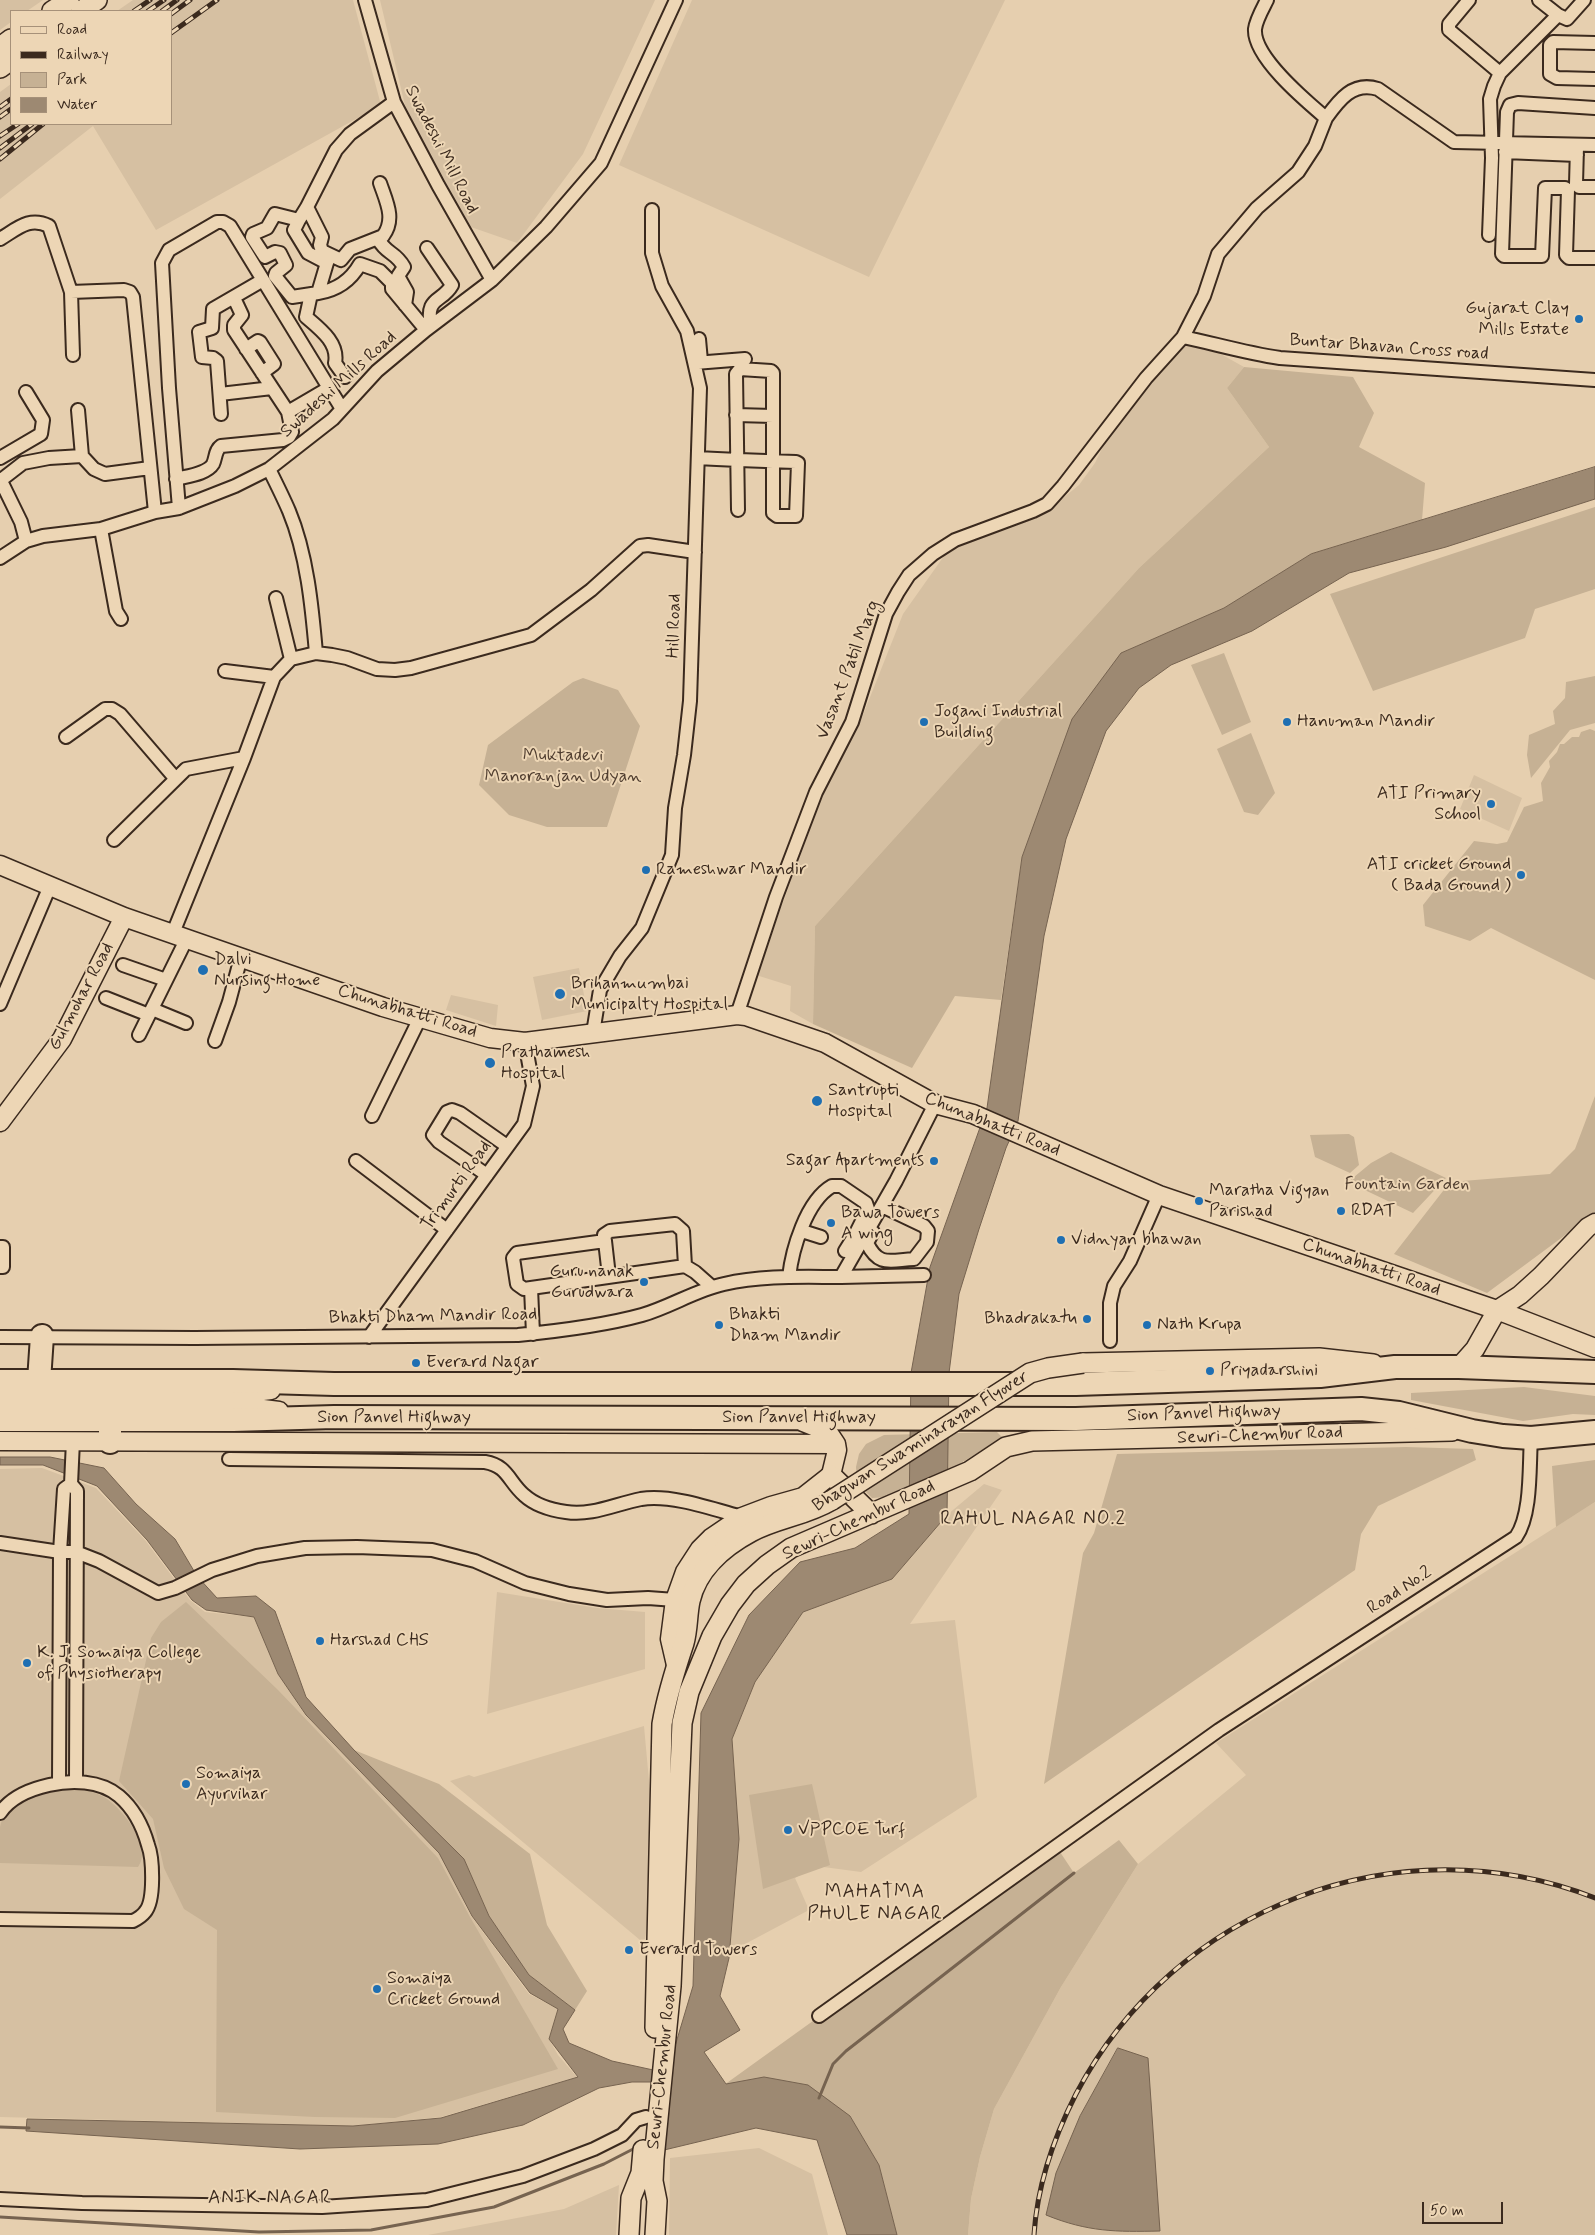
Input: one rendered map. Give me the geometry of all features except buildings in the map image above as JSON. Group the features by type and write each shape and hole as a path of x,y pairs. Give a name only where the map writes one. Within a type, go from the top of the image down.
{"highway":[{"path":"39,1381 42,1336"},
{"name":"Sion Panvel Highway","path":"0,1380 233,1381 334,1384 1076,1384 1320,1376 1394,1367 1459,1367 1595,1372"},
{"name":"Sion Panvel Highway","path":"0,1420 110,1431 334,1418 1076,1419 1361,1409 1399,1413 1472,1431 1503,1436 1531,1438 1595,1432"}],"main road":[{"path":"54,10 69,0"},
{"name":"Chunabhatti Road","path":"0,865 124,917 383,1007 490,1038 525,1042 737,1015 746,1016 801,1037 825,1043 935,1104 974,1114 1159,1195 1497,1310 1595,1348"},
{"name":"Gulmohar Road","path":"3,1112 62,1040 124,917"},
{"path":"1459,1367 1475,1349 1497,1310 1520,1295 1588,1227 1595,1223"},
{"name":"Bhagwan Swaminarayan Flyover","path":"663,1999 661,1741 666,1695 684,1641 693,1590 698,1578 709,1564 727,1548 751,1532 817,1509 1030,1373 1048,1368 1083,1363 1319,1358 1394,1367"},
{"path":"0,1407 80,1400 238,1394 334,1384"},
{"path":"0,1393 80,1400 239,1406 334,1418"},
{"path":"676,1665 670,1639 675,1600 685,1572 700,1548 711,1538 742,1517 803,1497 831,1474 837,1450 836,1444 828,1432 788,1418"},
{"path":"1006,1447 1043,1429 1076,1419"},
{"path":"0,1441 73,1447 110,1431 836,1444"},
{"name":"Sewri-Chembur Road","path":"663,1999 681,1732 689,1692 712,1636 730,1605 746,1584 767,1565 791,1548 970,1471 1006,1447 1032,1441 1472,1431"},
{"path":"831,1474 871,1514"},
{"path":"655,2235 656,2214 648,2158 649,2126 655,2090 663,1999"},
{"path":"629,2235 632,2198 648,2158"},
{"path":"631,2211 656,2214"}],"street":[{"name":"Swadeshi Mill Road","path":"364,0 394,102 492,280"},
{"name":"Swadeshi Mills Road","path":"0,558 26,541 43,536 101,529 155,512 179,508 235,486 270,469 333,419 377,371 428,328 492,280 546,227 601,163 676,0"},
{"path":"1267,0 1255,28 1257,41 1275,69 1293,91 1326,118"},
{"path":"1469,0 1449,24 1449,30 1500,73"},
{"path":"1538,0 1558,15 1567,19 1584,0"},
{"path":"1488,235 1492,142 1490,99 1500,73 1558,15"},
{"path":"1595,43 1553,42 1550,45 1550,74 1557,78 1595,79"},
{"name":"Vasant Patil Marg","path":"737,1015 776,897 816,792 852,722 886,614 909,575 933,554 955,540 1047,504 1146,378 1183,337 1204,296 1218,254 1258,208 1298,172 1315,146 1326,118 1336,103 1350,91 1359,87 1370,87 1378,89 1454,142 1492,142 1506,147 1577,150 1595,145"},
{"path":"394,102 350,134 336,150 294,230 308,254 360,264 380,271 395,280 407,292 405,305 428,328"},
{"path":"1595,108 1518,103 1510,105 1507,112 1502,254 1542,256 1545,188 1565,188 1568,190 1566,255 1569,258 1595,258"},
{"path":"1577,150 1576,184 1578,187 1595,187"},
{"path":"345,377 335,363 337,355 335,350 320,327 306,317 314,294 332,260 350,249 383,236 390,224 390,211 380,183"},
{"path":"307,207 322,237 320,248 332,260"},
{"name":"Hill Road","path":"593,1033 600,990 620,956 642,928 672,855 675,808 690,702 700,388 698,363 687,331 662,286 652,253 652,210"},
{"path":"299,220 275,214 267,228 253,234 252,237 265,257 275,252 280,253 286,265 275,276 290,296 333,290 350,279 360,264"},
{"path":"0,239 28,223 39,221 48,226 71,292 72,355"},
{"path":"179,508 169,388 162,263 164,255 168,250 184,240 217,222 223,222 230,226 342,409"},
{"path":"378,239 383,249 397,256 404,267 395,280"},
{"path":"427,248 452,285 435,300 429,315 428,328"},
{"path":"221,414 217,361 213,358 202,357 198,335 201,330 212,328 213,309 263,280"},
{"path":"71,292 124,290 130,292 134,297 155,512"},
{"path":"176,479 208,469 212,465 218,448 221,446 283,440 289,437 292,432 288,412 234,330 234,325 242,315 234,298"},
{"name":"Buntar Bhavan Cross road","path":"1183,337 1226,346 1244,353 1280,358 1595,380"},
{"path":"699,339 698,363 745,359"},
{"path":"698,458 736,460 773,461 773,373 768,370 740,369 736,374 736,460 738,510"},
{"path":"220,394 272,388"},
{"path":"288,412 329,388"},
{"path":"0,458 40,434 43,420 26,392"},
{"path":"78,410 82,456 94,469 105,474 150,468"},
{"path":"736,415 773,416"},
{"path":"26,541 21,522 0,479 23,463 49,458 82,456"},
{"path":"270,469 290,512 298,539 311,598 316,653"},
{"path":"101,529 116,610 121,619"},
{"path":"139,1035 166,980 180,936 274,677 291,659 316,653 347,658 377,669 411,668 531,635 591,590 640,546 648,545 694,552"},
{"path":"276,598 291,659"},
{"path":"225,671 274,677"},
{"path":"66,737 105,709 112,709 120,714 176,778"},
{"path":"114,840 186,769 244,758"},
{"path":"0,1004 50,886"},
{"path":"215,1041 229,1002 241,957"},
{"path":"123,965 166,980"},
{"path":"106,998 186,1023"},
{"path":"372,1116 420,1018"},
{"name":"Trimurti Road","path":"369,1337 524,1124 533,1086 525,1042"},
{"path":"885,1207 917,1222 928,1231 927,1242 914,1259 879,1260 867,1243 935,1104"},
{"path":"487,1175 433,1135 447,1112 452,1110 460,1113 507,1146"},
{"path":"356,1161 447,1230"},
{"path":"789,1277 791,1257 812,1206 828,1188 835,1185 841,1186 855,1194 868,1206 859,1237 841,1277"},
{"path":"1110,1341 1110,1302 1114,1286 1130,1260 1159,1195"},
{"path":"845,1251 885,1207"},
{"path":"609,1276 604,1235 610,1230 675,1224 683,1231 685,1266"},
{"path":"802,1230 821,1237"},
{"path":"605,1241 516,1253 514,1258 518,1284 524,1289 685,1266 712,1288"},
{"path":"0,1247 3,1247 3,1267 0,1267"},
{"path":"896,1276 898,1260"},
{"name":"Bhakti Dham Mandir Road","path":"0,1337 369,1337 533,1334 567,1330 641,1315 673,1305 725,1283 789,1277 924,1276"},
{"path":"531,1288 533,1334"},
{"name":"Road No.2","path":"819,2016 1219,1730 1516,1537 1524,1520 1531,1438"},
{"path":"73,1447 71,1482 77,1491 76,1781"},
{"path":"229,1459 485,1462 501,1466 524,1495 544,1508 568,1513 595,1512 642,1499 685,1502 742,1517"},
{"path":"59,1783 60,1552 64,1489 71,1482"},
{"path":"0,1543 60,1552 76,1552 99,1561 158,1593 197,1576 257,1556 305,1548 357,1547 432,1550 475,1561 525,1582 569,1594 607,1600 648,1598 675,1600"},
{"path":"0,1813 30,1789 59,1783 76,1781 102,1786 118,1795 135,1814 149,1846 152,1899 146,1912 133,1921 0,1919"},
{"path":"0,2199 82,2203 322,2207 427,2200 523,2176 622,2135 636,2120 649,2126"}],"shaded area":[{"path":"0,0 43,0 28,10 10,10 10,23 0,30"},
{"path":"133,0 353,0 381,105 156,230 93,126 0,199 0,92 10,85 10,125 172,125 172,10 118,10"},
{"path":"380,0 655,0 583,154 517,243 468,226 408,118"},
{"path":"692,0 1005,0 869,277 619,165"},
{"path":"1185,346 1210,348 1244,367 1227,388 1269,447 1139,568 815,926 813,1024 790,1011 791,986 756,975 825,789 861,720 903,614 944,556 983,531 1051,508 1079,485 1095,463 1113,426 1128,405"},
{"name":"ATI Primary School","path":"1474,775 1522,798 1509,831 1460,809"},
{"name":"Brihanmumbai Municipalty Hospital","path":"579,968 587,1011 542,1020 533,977"},
{"path":"451,995 498,1005 496,1026 446,1010"},
{"name":"Somaiya Ayurvihar","path":"42,1468 96,1488 145,1540 190,1600 205,1612 254,1617 278,1674 305,1715 439,1853 471,1916 529,1994 558,2009 549,2039 558,2055 577,2077 441,2117 353,2126 0,2117 0,1469"},
{"path":"984,1484 1002,1490 910,1624 955,1620 977,1797 861,1872 816,1866 795,1878 809,1910 745,1944 730,1946 739,1839 732,1739 755,1682 803,1612 892,1579 947,1515"},
{"path":"1595,1502 1595,2235 968,2235 971,2199 980,2157 994,2109 1061,1987 1138,1864 1246,1775 1216,1743"},
{"path":"497,1592 597,1608 645,1612 645,1669 487,1714"},
{"path":"644,1726 651,1803 651,1902 645,1939 640,1940 450,1781 469,1775 474,1777"},
{"path":"759,2148 812,2174 828,2235 669,2235 670,2158"},
{"path":"619,2185 616,2235 428,2235 564,2209"}],"green space":[{"path":"1244,367 1353,377 1374,413 1359,447 1425,483 1422,520 1311,554 1224,608 1121,653 1022,857 1001,1000 955,996 912,1068 813,1024 815,926 1139,568 1269,447 1227,388"},
{"path":"1595,507 1595,589 1535,609 1525,638 1373,691 1330,594"},
{"path":"1224,653 1251,722 1222,735 1191,665"},
{"path":"1595,676 1595,723 1570,730 1531,778 1527,755 1529,735 1555,724 1553,711 1565,698 1566,682"},
{"name":"Muktadevi Manoranjan Udyan","path":"583,678 618,690 640,726 607,827 547,827 509,815 479,785 488,745 573,682"},
{"name":"ATI cricket Ground ( Bada Ground )","path":"1590,729 1595,731 1595,980 1491,928 1470,941 1425,926 1423,905 1474,841 1497,844 1507,842 1524,807 1543,801 1541,783 1550,767 1549,761 1557,752 1560,744 1564,744 1572,737 1579,737 1581,732"},
{"path":"1251,733 1275,793 1258,815 1244,812 1217,749"},
{"path":"1595,1096 1595,1213 1487,1293 1394,1254 1450,1182 1550,1174 1575,1149"},
{"path":"1349,1134 1354,1137 1359,1165 1350,1173 1315,1157 1310,1135"},
{"name":"Fountain Garden","path":"1391,1152 1446,1178 1413,1213 1348,1182 1371,1163"},
{"path":"1524,1387 1595,1396 1595,1415 1573,1414 1523,1421 1411,1400 1411,1393"},
{"path":"997,1432 1002,1437 939,1475 904,1491 872,1498 857,1479 856,1467 859,1454 866,1444 884,1435"},
{"path":"1406,1447 1473,1449 1476,1460 1378,1506 1361,1534 1355,1570 1044,1784 1083,1553 1094,1533 1117,1454"},
{"path":"1595,1460 1595,1502 1556,1527 1552,1466"},
{"path":"186,1602 278,1690 438,1858 558,2069 395,2118 315,2117 216,2112 217,1930 184,1909 164,1868 153,1819 119,1781 151,1638 161,1622"},
{"path":"354,1750 439,1784 530,1854 547,1925 587,1991 575,2010 529,1975 489,1916 464,1859"},
{"name":"VPPCOE Turf","path":"812,1784 830,1865 763,1889 749,1795"},
{"path":"63,1787 83,1790 102,1796 126,1817 133,1827 142,1849 142,1859 138,1867 0,1863 0,1827 9,1811 35,1795"},
{"path":"1119,1840 1138,1864 1061,1987 994,2109 980,2157 971,2199 968,2235 897,2235 879,2165 850,2116 724,2085 1056,1846 1074,1873"}],"water":[{"path":"1595,467 1595,499 1446,547 1349,573 1252,631 1171,665 1139,688 1106,731 1066,839 1044,936 1018,1121 1006,1148 959,1294 949,1373 947,1515 892,1579 803,1612 755,1682 732,1739 739,1839 729,1958 720,1996 740,2030 704,2052 726,2084 764,2077 808,2085 850,2116 879,2165 897,2235 847,2235 817,2140 756,2128 660,2151 666,2082 632,2082 599,2088 523,2125 438,2144 300,2149 26,2131 27,2119 353,2126 441,2118 578,2077 549,2039 558,2009 530,1993 472,1916 439,1853 306,1715 278,1674 254,1617 206,1610 192,1600 147,1540 97,1486 43,1465 0,1465 0,1457 50,1457 104,1468 136,1504 175,1539 197,1576 217,1598 256,1596 275,1611 306,1697 354,1750 464,1859 489,1916 529,1975 575,2010 563,2029 569,2043 612,2061 667,2073 693,1986 701,1713 749,1615 800,1562 855,1548 909,1514 911,1373 930,1267 987,1108 1022,857 1072,719 1121,653 1224,608 1311,554"},
{"path":"1118,2048 1148,2058 1160,2231 1102,2230 1075,2225 1046,2215 1056,2173 1080,2116"}],"waterway":[{"path":"819,2098 833,2064 846,2051 1074,1873"},
{"path":"0,2127 29,2128"},
{"path":"0,2217 259,2232 371,2230 494,2207 604,2164 637,2147"}],"railway":[{"path":"135,10 150,0"},
{"path":"149,10 164,0"},
{"path":"163,10 177,0"},
{"path":"172,13 190,0"},
{"path":"172,32 217,0"},
{"path":"0,107 10,100"},
{"path":"0,117 10,110"},
{"path":"0,136 16,125"},
{"path":"0,148 31,125"},
{"path":"0,159 42,125"},
{"path":"1034,2235 1039,2199 1048,2163 1076,2094 1118,2029 1171,1974 1231,1930 1298,1897 1370,1877 1445,1870 1520,1877 1595,1898"}],"place":[{"name":"Gujarat Clay Mills Estate","path":"1579,319"},
{"name":"Jogani Industrial Building","path":"924,722"},
{"name":"Hanuman Mandir","path":"1287,722"},
{"name":"ATI Primary School","path":"1491,804"},
{"name":"Rameshwar Mandir","path":"646,870"},
{"name":"ATI cricket Ground ( Bada Ground )","path":"1521,875"},
{"name":"Dalvi Nursing Home","path":"203,970"},
{"name":"Brihanmumbai Municipalty Hospital","path":"560,994"},
{"name":"Prathamesh Hospital","path":"490,1063"},
{"name":"Santrupti Hospital","path":"817,1101"},
{"name":"Sagar Apartments","path":"934,1161"},
{"name":"Maratha Vigyan Parishad","path":"1199,1201"},
{"name":"RDAT","path":"1341,1211"},
{"name":"Bawa Towers A wing","path":"831,1223"},
{"name":"Vidnyan bhawan","path":"1061,1240"},
{"name":"Guru nanak Gurudwara","path":"644,1282"},
{"name":"Bhadrakatu","path":"1087,1319"},
{"name":"Bhakti Dham Mandir","path":"719,1325"},
{"name":"Nath Krupa","path":"1147,1325"},
{"name":"Everard Nagar","path":"416,1363"},
{"name":"Priyadarshini","path":"1210,1371"},
{"name":"Harshad CHS","path":"320,1641"},
{"name":"K. J. Somaiya College of Physiotherapy","path":"27,1663"},
{"name":"Somaiya Ayurvihar","path":"186,1784"},
{"name":"VPPCOE Turf","path":"788,1830"},
{"name":"Everard Towers","path":"629,1950"},
{"name":"Somaiya Cricket Ground","path":"377,1989"}],"district":[{"name":"RAHUL NAGAR NO.2","path":"1033,1520"},
{"name":"MAHATMA PHULE NAGAR","path":"875,1904"},
{"name":"ANIK NAGAR","path":"270,2199"}]}
